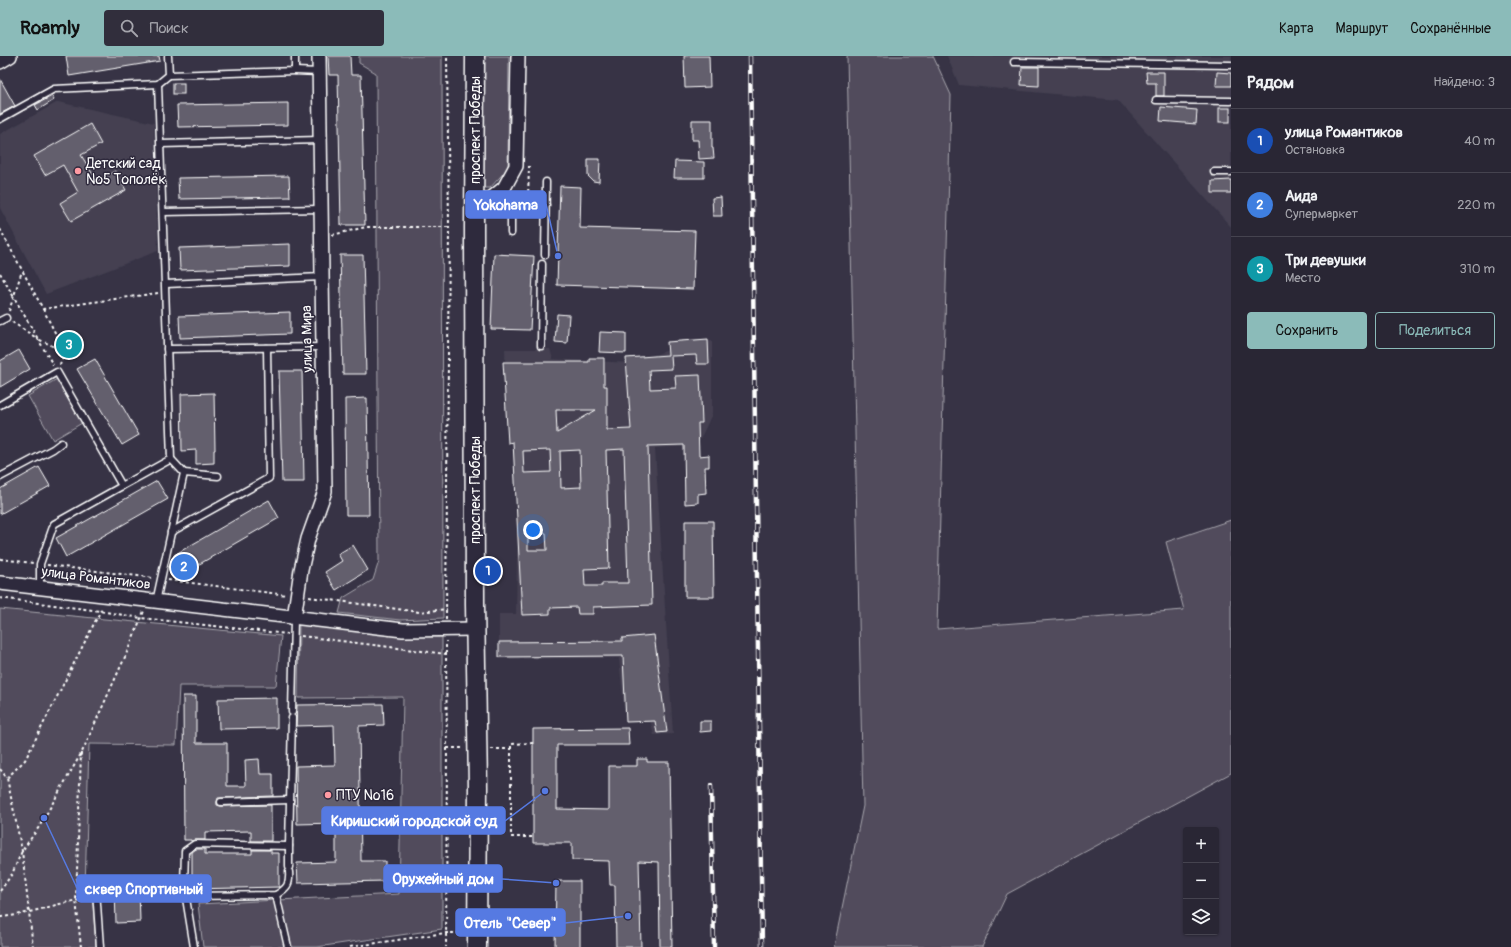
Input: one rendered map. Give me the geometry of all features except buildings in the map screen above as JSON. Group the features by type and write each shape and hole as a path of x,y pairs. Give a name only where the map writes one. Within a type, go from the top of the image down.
{"main road":[{"name":"проспект Победы","path":"465,56 464,235 471,629 478,787 477,947"},
{"name":"проспект Победы","path":"466,940 471,629 472,207 475,56"}],"street":[{"path":"0,62 10,56"},
{"name":"улица Мира","path":"294,618 301,570 308,539 325,491 319,56"},
{"path":"472,207 493,197 504,188 516,166 518,56"},
{"name":"улица Романтиков","path":"0,582 403,630 471,629"}],"lane":[{"path":"168,56 169,75"},
{"path":"295,56 295,71"},
{"path":"1014,62 1231,65"},
{"path":"0,119 54,89 158,84 169,75 295,71 319,72"},
{"path":"158,84 172,459 184,472 218,476"},
{"path":"1156,100 1231,101"},
{"path":"161,144 320,140"},
{"path":"1214,172 1231,172"},
{"path":"545,255 546,182"},
{"path":"493,197 511,204 546,205"},
{"path":"511,204 511,233"},
{"path":"163,212 321,209"},
{"path":"541,346 542,264"},
{"path":"166,284 322,277"},
{"path":"0,321 6,318"},
{"path":"167,349 323,347"},
{"path":"171,532 269,478 267,348"},
{"path":"0,405 57,372 122,486"},
{"path":"0,477 62,443"},
{"path":"40,587 40,564 54,524 172,459"},
{"path":"152,601 161,579 184,472"},
{"path":"186,896 276,894 284,890 290,882 289,846 294,618"},
{"path":"221,802 290,800"},
{"path":"194,947 184,886 185,850 195,844 289,846"},
{"path":"96,890 100,947"},
{"path":"276,894 288,947"}],"path":[{"path":"0,559 419,612 446,609 449,227 447,56"},
{"path":"322,238 366,227 449,227"},
{"path":"0,229 66,352"},
{"path":"22,271 6,318 38,339 66,352"},
{"path":"0,272 57,372"},
{"path":"43,309 166,292"},
{"path":"57,372 66,352"},
{"path":"7,778 25,760 108,596"},
{"path":"0,598 141,618 446,654 446,947"},
{"path":"0,891 12,874 22,851 39,827 82,752 126,657 141,618 152,601"},
{"path":"533,743 511,744 511,837 534,837"},
{"path":"490,749 511,749"},
{"path":"81,947 76,900 82,752"},
{"path":"0,769 7,778 22,851 33,947"},
{"path":"0,917 12,916 76,900 97,899"},
{"path":"350,947 445,933 466,940"}],"shaded area":[{"path":"359,56 442,56 443,618 400,620 339,613 343,598 373,580 379,561 376,73 359,63"},
{"path":"480,56 509,56 508,168 490,188 480,188"},
{"path":"847,56 933,56 951,95 937,629 1184,610 1166,542 1231,520 1231,773 1007,894 982,947 834,947 863,806"},
{"path":"947,56 1231,56 1231,227 1118,100 959,85"},
{"name":"Детский сад №5 Тополёк","path":"58,102 154,123 158,251 46,294 0,208 0,134"},
{"path":"712,341 712,414 697,446 655,448 673,734 654,735 650,719 625,720 619,658 499,659 499,614 516,614 519,439 507,439 505,349 550,349 553,359 632,363 674,348"},
{"path":"57,379 82,423 53,440 28,396"},
{"path":"0,609 281,636 276,686 179,686 176,745 89,744 85,890 92,892 96,947 0,947"},
{"path":"299,625 404,636 442,637 442,929 317,947 203,947 198,904 399,894 403,697 298,698"}],"railway":[{"path":"750,56 762,947"},
{"path":"711,786 714,947"}],"place":[{"name":"Детский сад №5 Тополёк","path":"78,171"},
{"name":"Yokohama","path":"558,256"},
{"name":"Три девушки","path":"69,345"},
{"name":"Аида","path":"184,567"},
{"name":"улица Романтиков","path":"488,571"},
{"name":"Киришский городской суд","path":"545,791"},
{"name":"ПТУ №16","path":"328,795"},
{"name":"сквер Спортивный","path":"44,818"},
{"name":"Оружейный дом","path":"556,883"},
{"name":"Отель \"Север\"","path":"628,916"}]}
